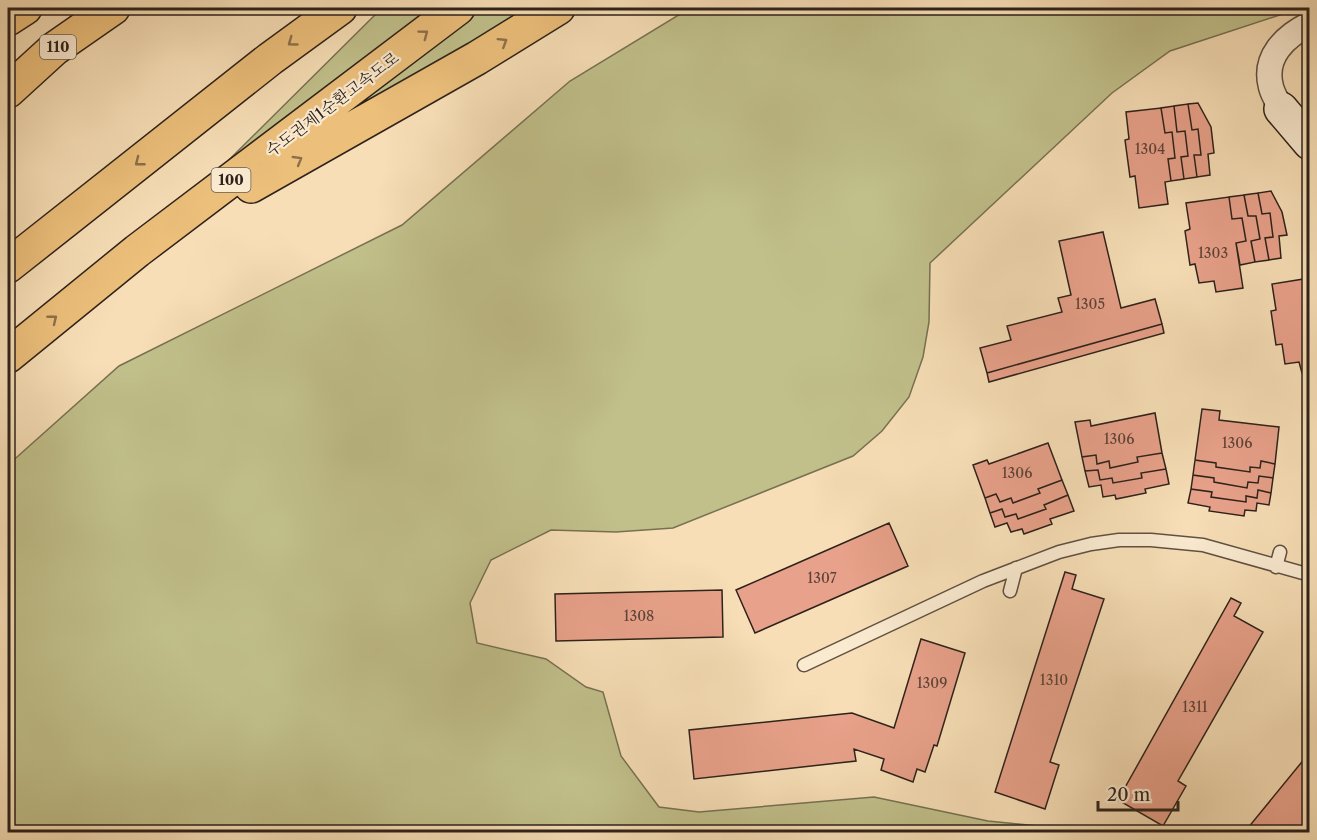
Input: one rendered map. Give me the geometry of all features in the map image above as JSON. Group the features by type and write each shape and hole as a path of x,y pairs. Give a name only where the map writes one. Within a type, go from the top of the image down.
{"highway":[{"path":"8,19 25,8"},
{"name":"110","path":"8,91 54,49 113,8"},
{"path":"8,266 270,59 340,8"},
{"name":"수도권제1순환고속도로","path":"8,356 137,251 458,8"},
{"path":"137,251 477,58 558,8"}],"street":[{"path":"1310,24 1293,32 1276,49 1269,69 1271,87 1281,109 1310,143"}],"lane":[{"path":"804,665 983,581 1059,552 1091,544 1119,540 1151,540 1203,545 1310,575"},
{"path":"1276,567 1280,552"},
{"path":"1010,591 1016,568"}],"shaded area":[{"path":"382,8 558,8 137,251"},
{"path":"690,8 1301,8 1170,51 1112,93 930,263 929,322 923,357 909,397 882,431 853,456 673,528 616,532 551,530 491,560 470,603 477,643 546,659 586,687 603,692 621,756 659,807 699,812 874,797 988,821 1095,832 8,832 8,465 119,366 402,225 570,81"}],"building":[{"path":"1198,103 1211,127 1214,153 1208,154 1210,175 1197,177 1194,155 1201,155 1198,129 1192,130 1188,104"},
{"path":"1188,104 1192,130 1198,129 1201,155 1194,155 1197,177 1184,179 1181,157 1188,156 1185,131 1177,132 1174,106"},
{"path":"1174,106 1177,132 1185,131 1188,156 1181,157 1184,179 1171,181 1168,159 1175,158 1172,132 1165,133 1161,108"},
{"path":"1161,108 1165,133 1172,132 1175,158 1168,159 1171,181 1165,182 1168,204 1139,208 1135,176 1130,177 1125,140 1129,139 1126,112"},
{"path":"1271,191 1282,212 1287,235 1279,236 1281,258 1269,260 1265,238 1273,237 1270,213 1262,214 1258,193"},
{"path":"1258,193 1262,214 1270,213 1273,237 1265,238 1269,260 1255,262 1251,241 1260,239 1256,216 1248,216 1244,195"},
{"path":"1244,195 1248,216 1256,216 1260,239 1251,241 1255,262 1240,265 1236,243 1246,241 1242,218 1232,219 1229,197"},
{"path":"1229,197 1232,219 1242,218 1246,241 1236,243 1243,288 1216,292 1214,281 1199,283 1195,264 1190,265 1185,231 1190,229 1186,203"},
{"path":"1103,232 1121,308 1155,299 1162,324 987,373 980,348 1011,340 1007,326 1062,312 1058,298 1071,295 1059,241"},
{"path":"1310,278 1310,372 1302,373 1299,362 1285,364 1282,344 1276,345 1271,311 1276,310 1272,284"},
{"path":"1162,324 1164,333 989,382 987,373"},
{"path":"1202,409 1220,411 1219,420 1279,427 1275,464 1261,461 1260,468 1250,467 1250,472 1216,467 1216,463 1195,460"},
{"path":"1155,413 1162,453 1137,457 1138,462 1110,468 1109,461 1097,464 1096,455 1082,457 1075,422 1090,420 1091,426"},
{"path":"1048,443 1062,480 1038,489 1040,493 1013,503 1011,498 1000,502 996,494 985,498 973,465 987,460 989,464"},
{"path":"1162,453 1166,469 1141,473 1142,478 1113,483 1112,478 1100,480 1098,470 1085,471 1082,457 1096,455 1097,464 1109,461 1110,468 1138,462 1137,457"},
{"path":"1195,460 1216,463 1216,467 1250,472 1250,467 1260,468 1261,461 1275,464 1273,478 1259,476 1258,483 1248,482 1247,488 1214,482 1214,478 1193,475"},
{"path":"1166,469 1169,484 1145,489 1146,493 1116,499 1115,495 1103,497 1101,485 1089,487 1085,471 1098,470 1100,480 1112,478 1113,483 1142,478 1141,473"},
{"path":"1193,475 1214,478 1214,482 1247,488 1248,482 1258,483 1259,476 1273,478 1271,493 1258,490 1257,498 1246,496 1246,502 1211,497 1212,492 1191,489"},
{"path":"1062,480 1068,495 1044,505 1046,509 1018,519 1016,514 1005,517 1002,509 990,513 985,498 996,494 1000,502 1011,498 1013,503 1040,493 1038,489"},
{"path":"1191,489 1212,492 1211,497 1246,502 1246,496 1257,498 1258,490 1271,493 1269,505 1257,503 1256,511 1245,510 1244,516 1209,511 1210,507 1188,503"},
{"path":"1068,495 1074,511 1050,519 1052,524 1024,534 1022,529 1011,532 1007,523 995,527 990,513 1002,509 1005,517 1016,514 1018,519 1046,509 1044,505"},
{"path":"889,523 908,566 755,633 736,590"},
{"path":"1065,572 1076,575 1072,589 1104,599 1050,762 1059,765 1045,809 995,792"},
{"path":"722,590 723,637 556,641 555,594"},
{"path":"1231,598 1241,603 1234,616 1263,632 1178,781 1186,786 1163,826 1118,800"},
{"path":"921,639 965,653 937,746 934,745 925,772 917,769 913,782 881,770 884,759 854,749 856,761 694,779 689,730 852,713 894,728"},
{"path":"1310,752 1310,827 1305,832 1251,832 1247,829"}]}
